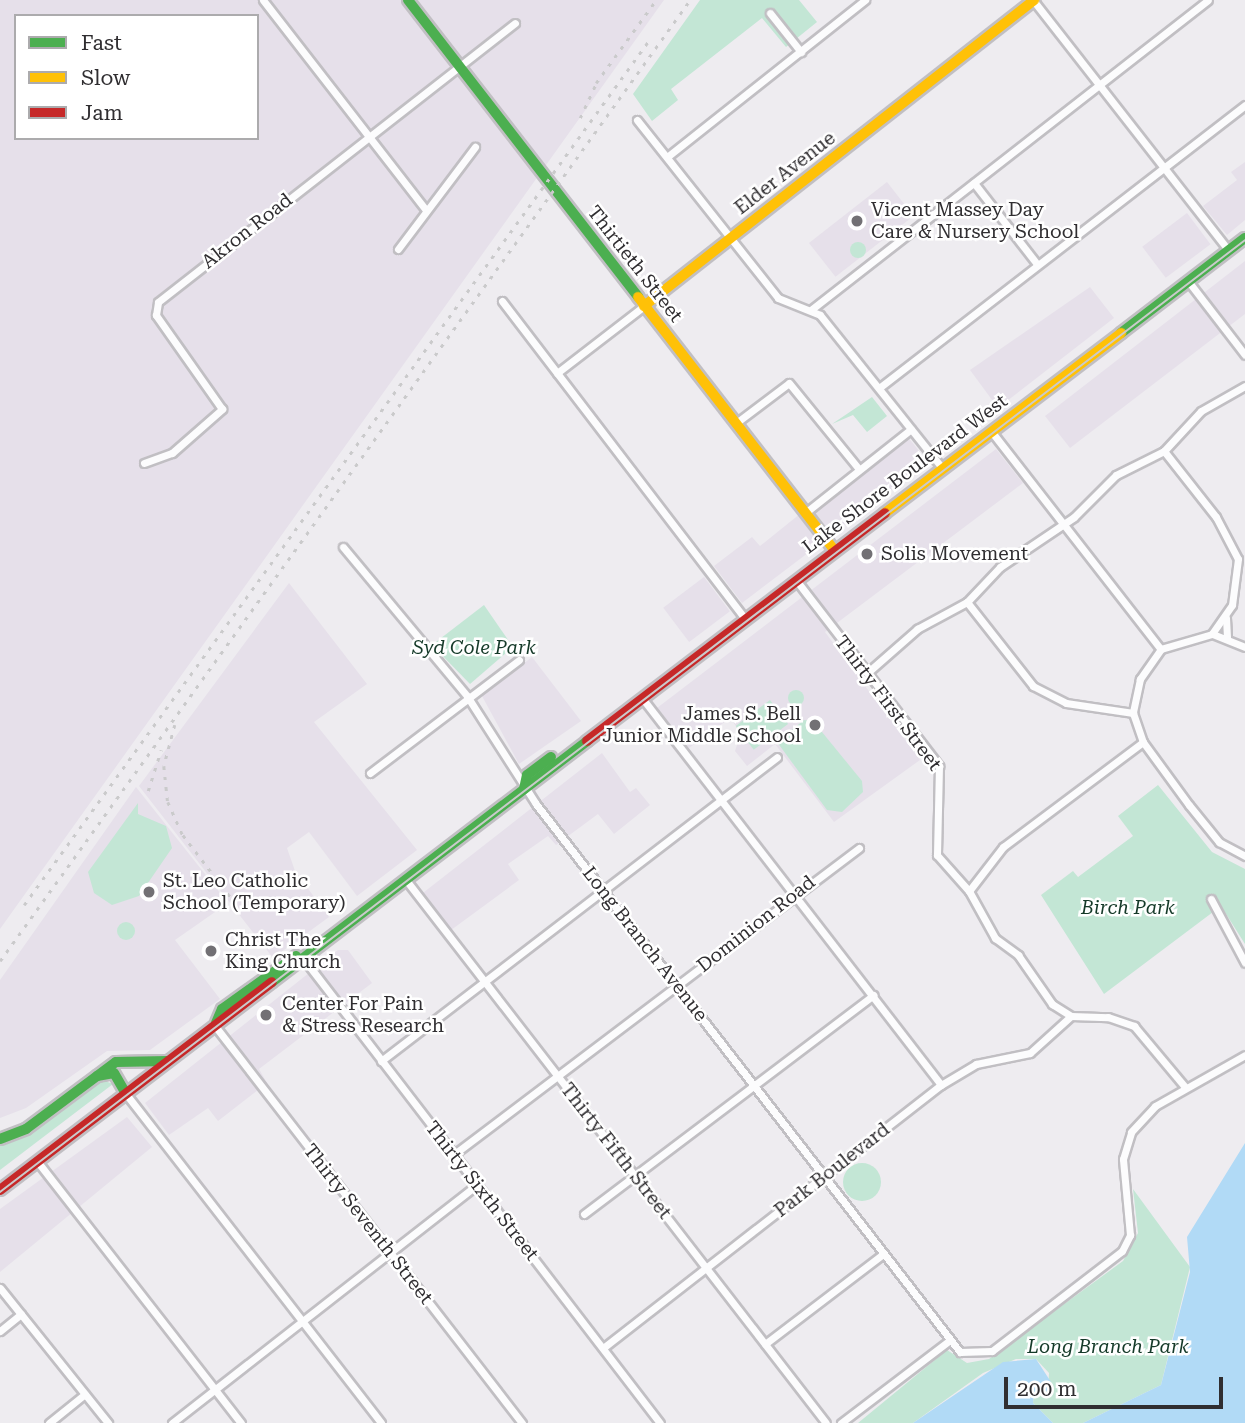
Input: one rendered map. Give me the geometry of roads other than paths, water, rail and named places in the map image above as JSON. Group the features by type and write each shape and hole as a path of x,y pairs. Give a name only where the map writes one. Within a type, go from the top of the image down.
{"main road":[{"name":"Thirtieth Street","path":"408,0 834,550"},
{"name":"Elder Avenue","path":"644,306 1033,0"},
{"name":"Lake Shore Boulevard West","path":"139,1083 171,1069 211,1039 222,1009 290,957 307,955 454,842 504,814 522,800 527,775 570,742 588,739 1245,238"},
{"name":"Lake Shore Boulevard West","path":"0,1190 215,1026"},
{"path":"0,1139 26,1129 92,1078 122,1060 168,1061"},
{"path":"92,1078 114,1073 126,1094"}],"street":[{"path":"263,0 426,210"},
{"path":"667,157 865,0"},
{"path":"1033,0 1228,250"},
{"path":"637,120 778,298 792,307 812,309 1208,0"},
{"path":"770,13 801,52"},
{"name":"Akron Road","path":"145,463 172,453 222,409 156,315 158,302 515,23"},
{"path":"879,388 1245,104"},
{"path":"398,249 475,147"},
{"path":"974,183 1037,264"},
{"path":"1188,281 1245,355"},
{"path":"502,301 744,618"},
{"name":"Elder Avenue","path":"556,373 644,306"},
{"path":"812,309 942,468"},
{"path":"736,422 789,383 859,469"},
{"path":"867,673 927,622 967,602 1000,567 1065,523 1116,475 1164,451 1201,411 1245,386"},
{"path":"805,513 911,429"},
{"path":"990,431 1065,523 1161,649"},
{"path":"1164,451 1233,543 1239,573 1226,618 1227,637"},
{"name":"Long Branch Avenue","path":"343,547 467,696 524,788 950,1340"},
{"name":"Thirty First Street","path":"795,579 939,766 937,855 969,891 991,932 1018,955 1040,994 1071,1016"},
{"path":"967,602 1033,686 1066,703 1133,713"},
{"path":"1212,634 1226,618"},
{"path":"1245,647 1227,637 1212,634 1161,649 1140,679 1133,713 1143,743 1219,842 1245,856"},
{"path":"370,773 467,696 519,660"},
{"path":"641,697 723,799 941,1085"},
{"path":"969,891 1003,847 1143,743"},
{"path":"382,1061 777,757"},
{"name":"Dominion Road","path":"453,1154 677,986 794,894 859,848"},
{"name":"Thirty Fifth Street","path":"406,880 826,1423"},
{"path":"1211,899 1245,963"},
{"name":"Thirty Sixth Street","path":"307,955 382,1061 659,1422"},
{"path":"584,1214 874,995"},
{"path":"1071,1016 1108,1017 1134,1026 1185,1087"},
{"name":"Park Boulevard","path":"603,1348 941,1085 976,1064 1030,1053 1071,1016"},
{"name":"Thirty Seventh Street","path":"215,1026 522,1423"},
{"path":"841,1423 950,1340 970,1356 992,1351 1122,1251 1130,1230 1126,1144 1147,1112 1185,1087 1245,1055"},
{"path":"126,1094 381,1423"},
{"path":"37,1161 241,1423"},
{"path":"172,1423 477,1185"},
{"path":"765,1344 883,1254"},
{"path":"0,1288 108,1423"},
{"path":"0,1331 21,1314"},
{"path":"49,1423 85,1394"}],"water":[{"path":"1245,1143 1245,1423 1083,1423 1161,1385 1190,1272 1187,1237"},
{"path":"1036,1359 1051,1382 1048,1391 1034,1393 1033,1403 1053,1423 913,1423 1003,1362"}],"tram line":[{"path":"0,1192 1245,240"}],"railway":[{"path":"580,118 596,83 656,0"},
{"path":"0,961 690,0"},
{"path":"24,905 650,39"},
{"path":"175,725 164,766 168,802 183,835 235,903"},
{"path":"148,791 161,750"}],"place":[{"name":"Vicent Massey Day Care & Nursery School","path":"857,221"},
{"name":"Solis Movement","path":"867,554"},
{"name":"James S. Bell Junior Middle School","path":"815,725"},
{"name":"St. Leo Catholic School (Temporary)","path":"149,892"},
{"name":"Christ The King Church","path":"211,951"},
{"name":"Center For Pain & Stress Research","path":"266,1015"}],"park label":[{"name":"Syd Cole Park","path":"474,648"},
{"name":"Birch Park","path":"1128,908"},
{"name":"Long Branch Park","path":"1108,1347"}]}
